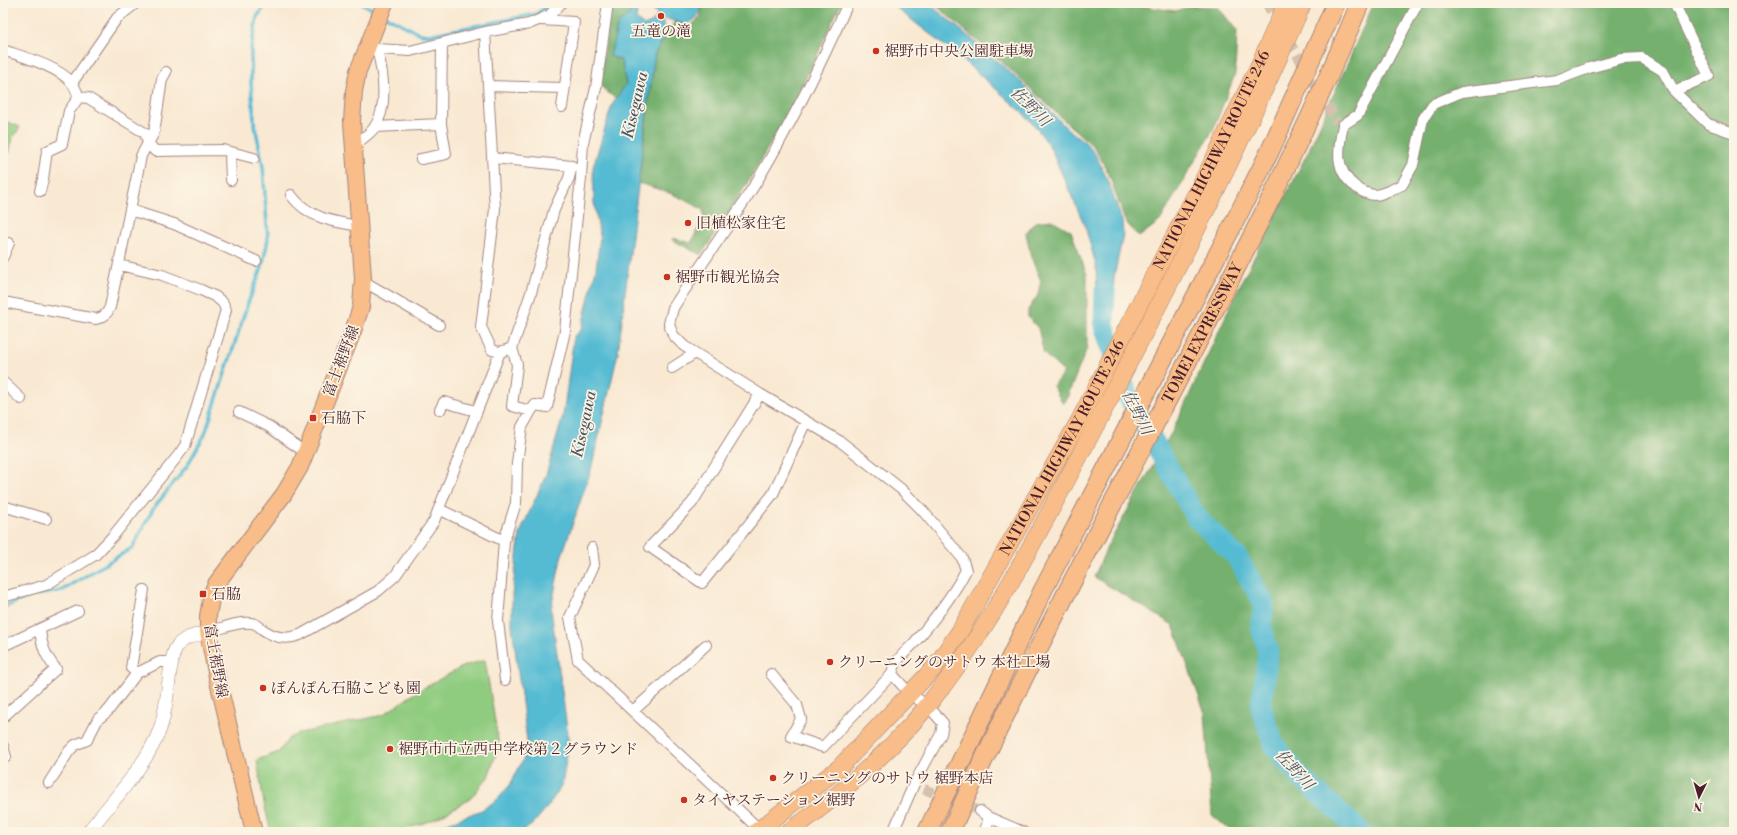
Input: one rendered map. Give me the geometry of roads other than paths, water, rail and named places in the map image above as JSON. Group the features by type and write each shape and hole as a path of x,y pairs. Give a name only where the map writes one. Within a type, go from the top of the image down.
{"highway":[{"name":"NATIONAL HIGHWAY ROUTE 246","path":"758,831 839,768 935,667 960,631 1079,420 1217,153 1261,61 1286,3"},
{"name":"NATIONAL HIGHWAY ROUTE 246","path":"789,832 853,781 891,745 928,706 998,605 1089,438 1187,250 1273,73 1303,3"},
{"name":"TOMEI EXPRESSWAY","path":"927,832 1043,590 1193,304 1270,151 1336,3"},
{"name":"TOMEI EXPRESSWAY","path":"950,832 972,783 1110,509 1206,328 1294,151 1360,3"}],"main road":[{"name":"富士裾野線","path":"254,832 217,677 208,632 208,616 212,593 216,584 284,494 300,466 353,332 361,307 363,281 352,122 354,91 358,71 373,47 384,3"}],"street":[{"path":"72,83 117,18 136,3"},
{"path":"353,146 375,127 381,112 384,77 373,47 410,51 484,32 529,24 550,15 561,3"},
{"path":"505,680 498,621 504,541 516,503 517,463 522,427 535,405 547,407 565,331 581,178 583,143 596,88 608,3"},
{"path":"771,674 796,705 801,719 791,736 823,747 892,674 893,667 904,652 914,643 955,589 966,570 962,558 923,511 901,489 841,442 760,394 684,346 673,336 669,324 673,308 756,182 798,107 821,62 848,3"},
{"path":"1418,3 1358,115 1340,124 1338,156 1340,165 1345,177 1359,190 1376,195 1402,185 1413,165 1423,119 1433,104 1462,92 1557,80 1589,68 1622,59 1642,58 1663,71 1674,92 1708,124 1734,134"},
{"path":"1674,3 1709,76 1674,92"},
{"path":"539,20 574,22 562,108"},
{"path":"484,32 495,209 481,327 492,350 500,352 512,348"},
{"path":"421,159 446,154 441,124 442,43"},
{"path":"3,50 45,66 63,75 72,83 79,97"},
{"path":"3,302 96,319 107,313 110,307 141,156 154,132 162,79 166,72"},
{"path":"488,86 564,88"},
{"path":"79,97 88,98 145,133 148,143 155,151 223,150 254,158"},
{"path":"40,190 47,151 62,144 69,111 79,97"},
{"path":"375,127 441,124"},
{"path":"230,153 232,180"},
{"path":"532,411 512,406 517,365 512,348 531,293 554,210 569,178 572,166 582,154"},
{"path":"493,158 572,166"},
{"path":"291,195 305,210 319,217 360,226"},
{"path":"130,210 174,224 256,261"},
{"path":"3,256 9,242"},
{"path":"3,597 46,586 94,555 118,530 185,446 226,310 216,297 201,290 162,275 119,264"},
{"path":"363,281 439,325"},
{"path":"88,832 143,761 152,747 160,728 176,647 185,638 242,623 254,623 271,634 284,638 300,635 378,591 395,576 434,521 500,352"},
{"path":"672,368 695,353"},
{"path":"3,382 21,399"},
{"path":"760,394 692,502 650,547 702,584 773,494 806,421"},
{"path":"440,410 444,402 476,411"},
{"path":"239,412 268,426 306,453"},
{"path":"3,506 46,519"},
{"path":"439,509 504,541"},
{"path":"592,548 594,565 570,617 578,660 633,710 758,831"},
{"path":"137,673 131,668 144,590"},
{"path":"3,646 78,611"},
{"path":"3,717 56,669 46,656 41,642 40,630"},
{"path":"633,710 706,645"},
{"path":"49,784 69,751 75,744 87,740 98,719 108,711 137,673 160,662 172,662"},
{"path":"892,674 910,694 928,706 943,723 941,734 914,784 893,832"},
{"path":"3,746 6,757"},
{"path":"914,784 924,789"},
{"path":"984,832 987,825 984,814 1023,832"}],"water":[{"name":"Kisegawa","path":"632,3 638,3 636,19 644,26 653,22 658,14 642,3 701,3 701,7 696,18 688,23 680,23 663,18 664,38 655,53 618,353 591,470 561,558 551,609 569,744 562,785 549,805 533,824 521,832 424,832 482,810 498,799 510,785 523,760 527,741 512,625 512,595 520,533 546,475 563,416 574,336 581,330 596,269 600,237 594,203 593,167 612,105 626,84 621,60 610,56 618,24 630,14"},
{"path":"890,3 928,3 1023,84 1068,129 1086,143 1095,154 1107,178 1122,221 1123,234 1114,277 1113,296 1110,302 1109,318 1098,319 1096,265 1085,226 1049,145 1035,126 1020,110 958,56"}],"waterway":[{"path":"3,608 30,596 61,591 132,548 153,509 187,466 205,434 248,303 262,267 268,239 263,167 254,120 251,83 251,48 257,17 267,3"},
{"path":"361,3 378,12"},
{"path":"385,16 421,34 429,35 537,14 551,3"},
{"name":"佐野川","path":"1105,291 1104,325 1127,394 1196,517 1237,557 1264,603 1261,626 1268,652 1261,707 1274,745 1301,778 1361,832"}],"tunnel":[{"path":"1266,3 1337,122"},
{"path":"924,789 980,811"}],"place":[{"name":"五竜の滝","path":"661,16"},
{"name":"裾野市中央公園駐車場","path":"876,51"},
{"name":"旧植松家住宅","path":"688,223"},
{"name":"裾野市観光協会","path":"667,277"},
{"name":"石脇下","path":"313,418"},
{"name":"石脇","path":"203,594"},
{"name":"クリーニングのサトウ 本社工場","path":"830,662"},
{"name":"ぽんぽん石脇こども園","path":"263,688"},
{"name":"裾野市市立西中学校第２グラウンド","path":"390,749"},
{"name":"クリーニングのサトウ 裾野本店","path":"773,778"},
{"name":"タイヤステーション裾野","path":"684,800"}]}
